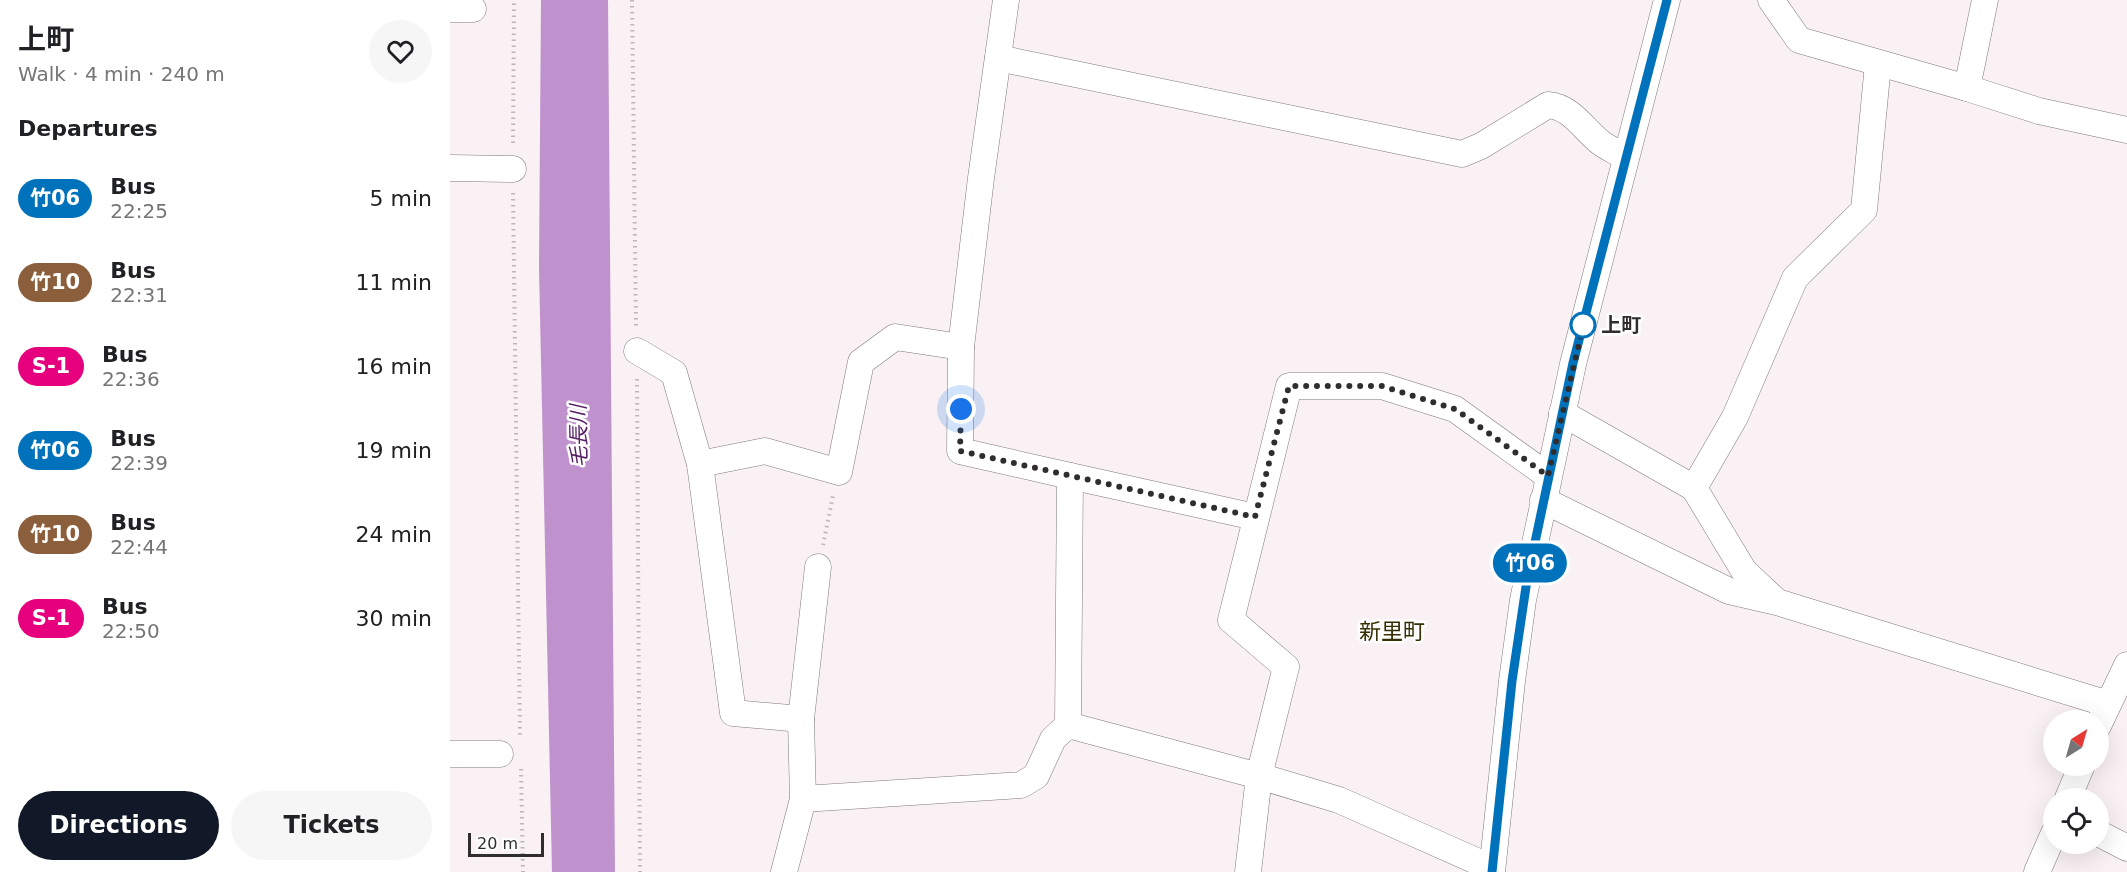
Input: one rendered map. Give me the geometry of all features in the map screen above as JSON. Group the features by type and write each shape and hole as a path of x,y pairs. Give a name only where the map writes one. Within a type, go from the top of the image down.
{"street":[{"path":"1006,0 981,178 961,347 960,451 1255,517"},
{"path":"1068,725 1339,800 1492,870 1513,670 1523,600 1562,413 1667,0"},
{"path":"1771,0 1799,40 2039,111 2127,130"},
{"path":"1967,88 1985,0"},
{"path":"998,58 1462,154 1481,146 1548,105 1558,106 1568,111 1601,143 1626,157"},
{"path":"1694,488 1735,417 1795,278 1864,210 1878,64"},
{"path":"450,168 513,169"},
{"path":"700,464 765,451 839,472 861,362 896,337 961,347"},
{"path":"637,351 674,373 700,464 733,713 801,719"},
{"path":"1248,872 1259,776 1286,667 1231,620 1289,386 1382,386 1455,409 1546,488 1729,591 1777,602 2089,710"},
{"path":"1562,413 1694,488 1744,571 1777,602"},
{"path":"803,799 1021,785 1036,776 1053,738 1068,725 1070,476"},
{"path":"784,872 803,799 801,719 818,567"},
{"path":"2105,710 2127,665"},
{"path":"450,754 513,753"},
{"path":"2109,839 2127,848"},
{"path":"2037,872 2045,854"}],"path":[{"path":"514,0 513,753 523,872"},
{"path":"632,0 640,872"},
{"path":"818,567 839,472"}],"water":[{"name":"毛長川","path":"541,0 608,0 615,872 552,872 539,268"}],"bus line":[{"name":"竹06","path":"1492,872 1500,784 1523,600 1543,500 1573,363 1667,0"}],"place":[{"name":"上町","path":"1583,325"}],"district":[{"name":"新里町","path":"1392,631"}],"route":[{"path":"961,409 960,451 1255,517 1289,386 1382,386 1455,409 1548,476 1585,318 1583,325"}]}
